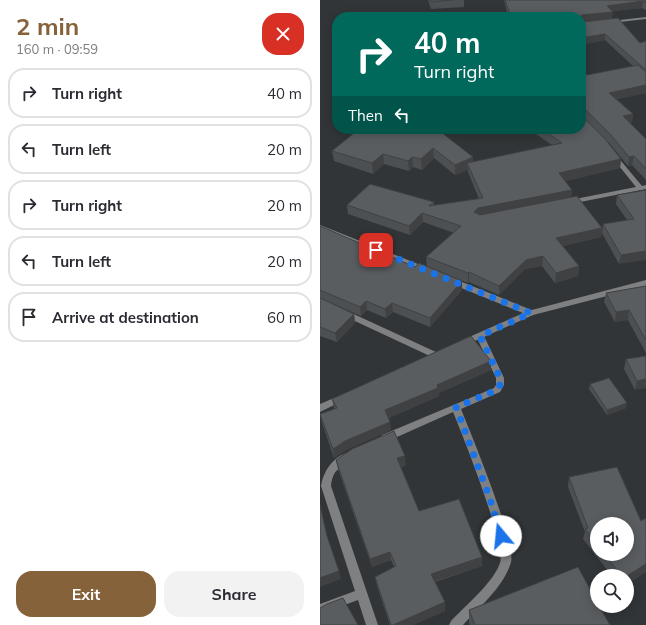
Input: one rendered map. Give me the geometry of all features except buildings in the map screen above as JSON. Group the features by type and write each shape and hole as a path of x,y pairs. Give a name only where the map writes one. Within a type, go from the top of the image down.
{"street":[{"path":"603,23 646,18"},
{"path":"564,204 643,187 612,152"},
{"path":"320,227 531,313"},
{"path":"454,347 531,313 646,283"},
{"path":"334,308 434,355"},
{"path":"379,441 497,390 500,385 500,378 480,336"},
{"path":"320,408 349,395"},
{"path":"455,625 498,576 506,559 505,548 490,499 456,407"},
{"path":"357,451 334,465 327,476 326,486 372,625"},
{"path":"320,609 361,594"}],"route":[{"path":"376,250 531,313 480,336 500,378 500,385 497,390 456,407 490,499 501,536"}]}
